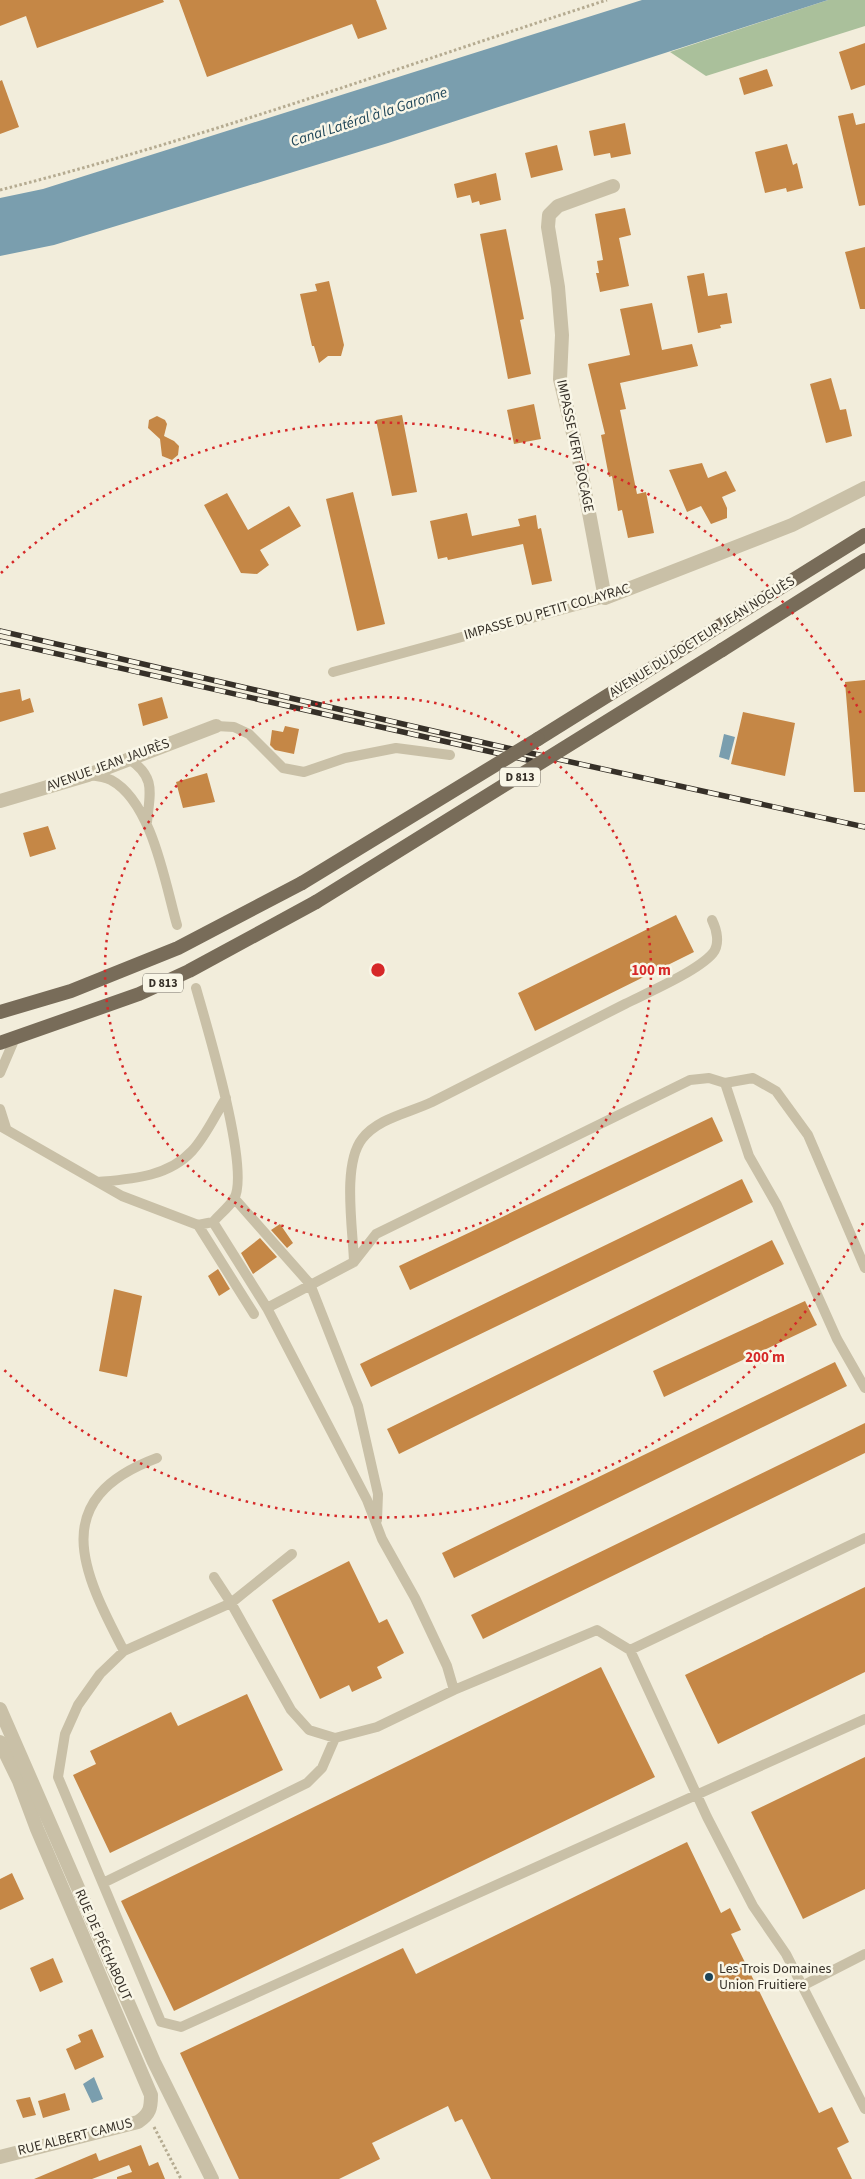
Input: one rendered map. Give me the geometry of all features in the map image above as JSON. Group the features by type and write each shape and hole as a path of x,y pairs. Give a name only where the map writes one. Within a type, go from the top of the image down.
{"main road":[{"name":"AVENUE DU DOCTEUR JEAN NOGUÈS","path":"0,1012 71,991 178,948 302,883 538,739 865,535"},
{"name":"AVENUE DU DOCTEUR JEAN NOGUÈS","path":"15,1038 139,994 189,971 316,902 865,560"},
{"name":"D 813","path":"0,1042 15,1038"}],"street":[{"name":"IMPASSE VERT BOCAGE","path":"604,598 578,454 560,379 562,335 558,287 548,227 549,215 558,206 613,186"},
{"name":"IMPASSE DU PETIT COLAYRAC","path":"604,598 792,525 865,488"},
{"name":"AVENUE JEAN JAURÈS","path":"0,801 88,775 216,726"},
{"name":"RUE DE PÉCHABOUT","path":"0,1709 154,2062 212,2179"},
{"path":"0,1742 19,1781 37,1829 152,2095 151,2120"},
{"name":"RUE ALBERT CAMUS","path":"0,2157 151,2120"}],"lane":[{"name":"IMPASSE DU PETIT COLAYRAC","path":"333,672 604,598"},
{"path":"216,726 234,727 249,734 283,768 304,772 345,758 396,748 450,755"},
{"path":"129,759 144,769 150,789 147,822"},
{"path":"88,775 110,779 118,784 131,798 147,822 177,925"},
{"path":"354,1262 351,1173 354,1154 362,1139 377,1125 429,1103 646,994 699,964 714,952 717,940 712,920"},
{"path":"196,988 226,1098 233,1132 236,1178 234,1198 213,1222 198,1226"},
{"path":"0,1073 15,1038"},
{"path":"267,1308 354,1262 376,1234 690,1080 709,1078 725,1083 753,1078 776,1091 808,1135 865,1268"},
{"path":"725,1083 749,1156 778,1204 838,1339 865,1388"},
{"path":"98,1182 135,1178 174,1167 192,1151 226,1098"},
{"path":"0,1109 3,1127 122,1196 198,1226 254,1314"},
{"path":"234,1198 310,1284 358,1406 378,1494 377,1524"},
{"path":"213,1222 267,1308 367,1500 382,1539 419,1606 447,1666 454,1690"},
{"path":"124,1652 101,1607 91,1581 82,1537 85,1520 103,1489 120,1475 157,1458"},
{"path":"630,1650 865,1538"},
{"path":"292,1554 231,1603 124,1652 100,1674 78,1705 65,1734 58,1777 161,2022 181,2027 865,1719"},
{"path":"214,1577 231,1603 291,1710 309,1730 335,1738 377,1726 454,1690 597,1630 630,1650 697,1795 753,1906 786,1954 865,2109"},
{"path":"103,1883 307,1783 322,1768 335,1738"},
{"path":"802,1986 865,1954"}],"path":[{"path":"0,190 98,165 324,94 607,0"},
{"path":"151,2120 181,2179"}],"green space":[{"path":"828,0 865,0 865,26 706,76 670,52"}],"water":[{"name":"Canal Latéral à la Garonne","path":"642,0 828,0 388,143 54,245 0,256 0,198 43,189"},
{"path":"724,734 735,737 729,760 719,757"},
{"path":"94,2077 103,2099 92,2103 83,2084"}],"building":[{"path":"0,0 163,0 164,2 37,48 26,16 0,26"},
{"path":"179,0 376,0 387,29 358,39 352,24 207,77"},
{"path":"865,43 865,85 851,90 839,52"},
{"path":"767,69 773,86 744,95 739,78"},
{"path":"2,80 19,127 0,134 0,81"},
{"path":"853,113 856,125 865,123 865,205 859,206 838,116"},
{"path":"625,123 631,154 611,158 610,153 594,156 589,131"},
{"path":"787,144 793,165 797,163 803,188 787,192 786,188 765,193 755,152"},
{"path":"557,145 563,170 531,178 525,153"},
{"path":"496,173 501,200 480,205 479,201 472,203 470,195 457,198 454,184"},
{"path":"625,208 631,235 619,238 629,286 600,292 596,273 599,273 597,261 603,260 595,214"},
{"path":"506,229 524,319 520,320 531,374 508,379 480,234"},
{"path":"865,247 865,309 860,309 845,252"},
{"path":"704,273 708,296 727,293 732,323 720,325 721,328 698,333 687,276"},
{"path":"329,281 344,345 341,356 328,356 319,363 314,346 312,346 300,294 317,291 315,284"},
{"path":"652,303 662,350 692,344 698,366 620,383 626,409 620,410 637,494 646,492 654,533 628,538 622,510 618,511 612,476 609,477 601,435 605,434 588,364 630,355 620,309"},
{"path":"831,378 840,410 846,409 852,436 826,443 810,384"},
{"path":"534,404 541,439 514,444 507,410"},
{"path":"402,415 417,492 392,496 376,420"},
{"path":"157,416 165,420 167,424 164,436 179,446 178,455 172,460 162,456 160,439 148,428 149,420"},
{"path":"702,463 708,478 726,471 736,491 722,497 727,508 727,518 711,524 701,506 687,512 669,470"},
{"path":"353,492 385,624 357,631 326,499"},
{"path":"227,493 248,530 289,506 301,526 260,550 269,565 257,574 241,573 204,505"},
{"path":"467,513 472,536 520,526 518,519 536,515 538,529 541,528 552,581 532,585 523,544 448,560 447,557 438,559 430,521"},
{"path":"865,680 865,792 854,792 845,682"},
{"path":"20,689 22,701 30,698 34,712 0,722 0,693"},
{"path":"162,697 168,718 143,726 138,704"},
{"path":"743,712 795,723 785,776 731,764"},
{"path":"285,726 299,729 294,754 275,750 270,745 272,730 283,732"},
{"path":"207,773 215,802 183,808 176,782"},
{"path":"48,826 56,849 30,857 23,833"},
{"path":"676,915 694,952 535,1031 518,993"},
{"path":"712,1117 723,1141 410,1290 399,1266"},
{"path":"742,1179 753,1202 371,1387 360,1364"},
{"path":"280,1224 293,1243 287,1248 271,1230"},
{"path":"260,1238 277,1257 253,1274 241,1253"},
{"path":"772,1240 784,1264 399,1454 387,1429"},
{"path":"218,1269 230,1289 219,1296 208,1276"},
{"path":"114,1289 142,1296 127,1377 99,1371"},
{"path":"805,1301 817,1325 664,1397 653,1371"},
{"path":"835,1362 847,1386 454,1578 442,1553"},
{"path":"865,1423 865,1453 483,1639 471,1615"},
{"path":"349,1561 379,1623 387,1619 404,1653 377,1667 382,1678 352,1692 349,1685 320,1699 272,1600"},
{"path":"865,1587 865,1672 718,1744 685,1675"},
{"path":"601,1667 655,1777 174,2011 121,1901"},
{"path":"247,1694 283,1770 110,1853 73,1775 96,1764 90,1751 171,1712 178,1726"},
{"path":"865,1757 865,1889 803,1919 751,1812"},
{"path":"687,1842 721,1913 730,1908 741,1930 731,1934 819,2113 832,2107 849,2142 837,2148 852,2179 491,2179 462,2119 455,2122 448,2106 372,2143 380,2159 339,2179 239,2179 180,2053 403,1948 416,1974"},
{"path":"12,1873 24,1899 0,1910 0,1879"},
{"path":"53,1958 63,1982 40,1992 30,1968"},
{"path":"92,2029 104,2057 75,2070 66,2049 81,2042 78,2035"},
{"path":"65,2093 70,2110 43,2118 38,2101"},
{"path":"30,2097 36,2115 23,2118 16,2100"},
{"path":"141,2145 149,2166 158,2162 165,2179 117,2179 117,2177 132,2172 129,2165 92,2179 34,2179 96,2153 99,2161"}],"railway":[{"path":"0,631 494,745 865,827"},
{"path":"0,641 545,764"}],"place":[{"name":"Les Trois Domaines Union Fruitiere","path":"709,1977"}]}
